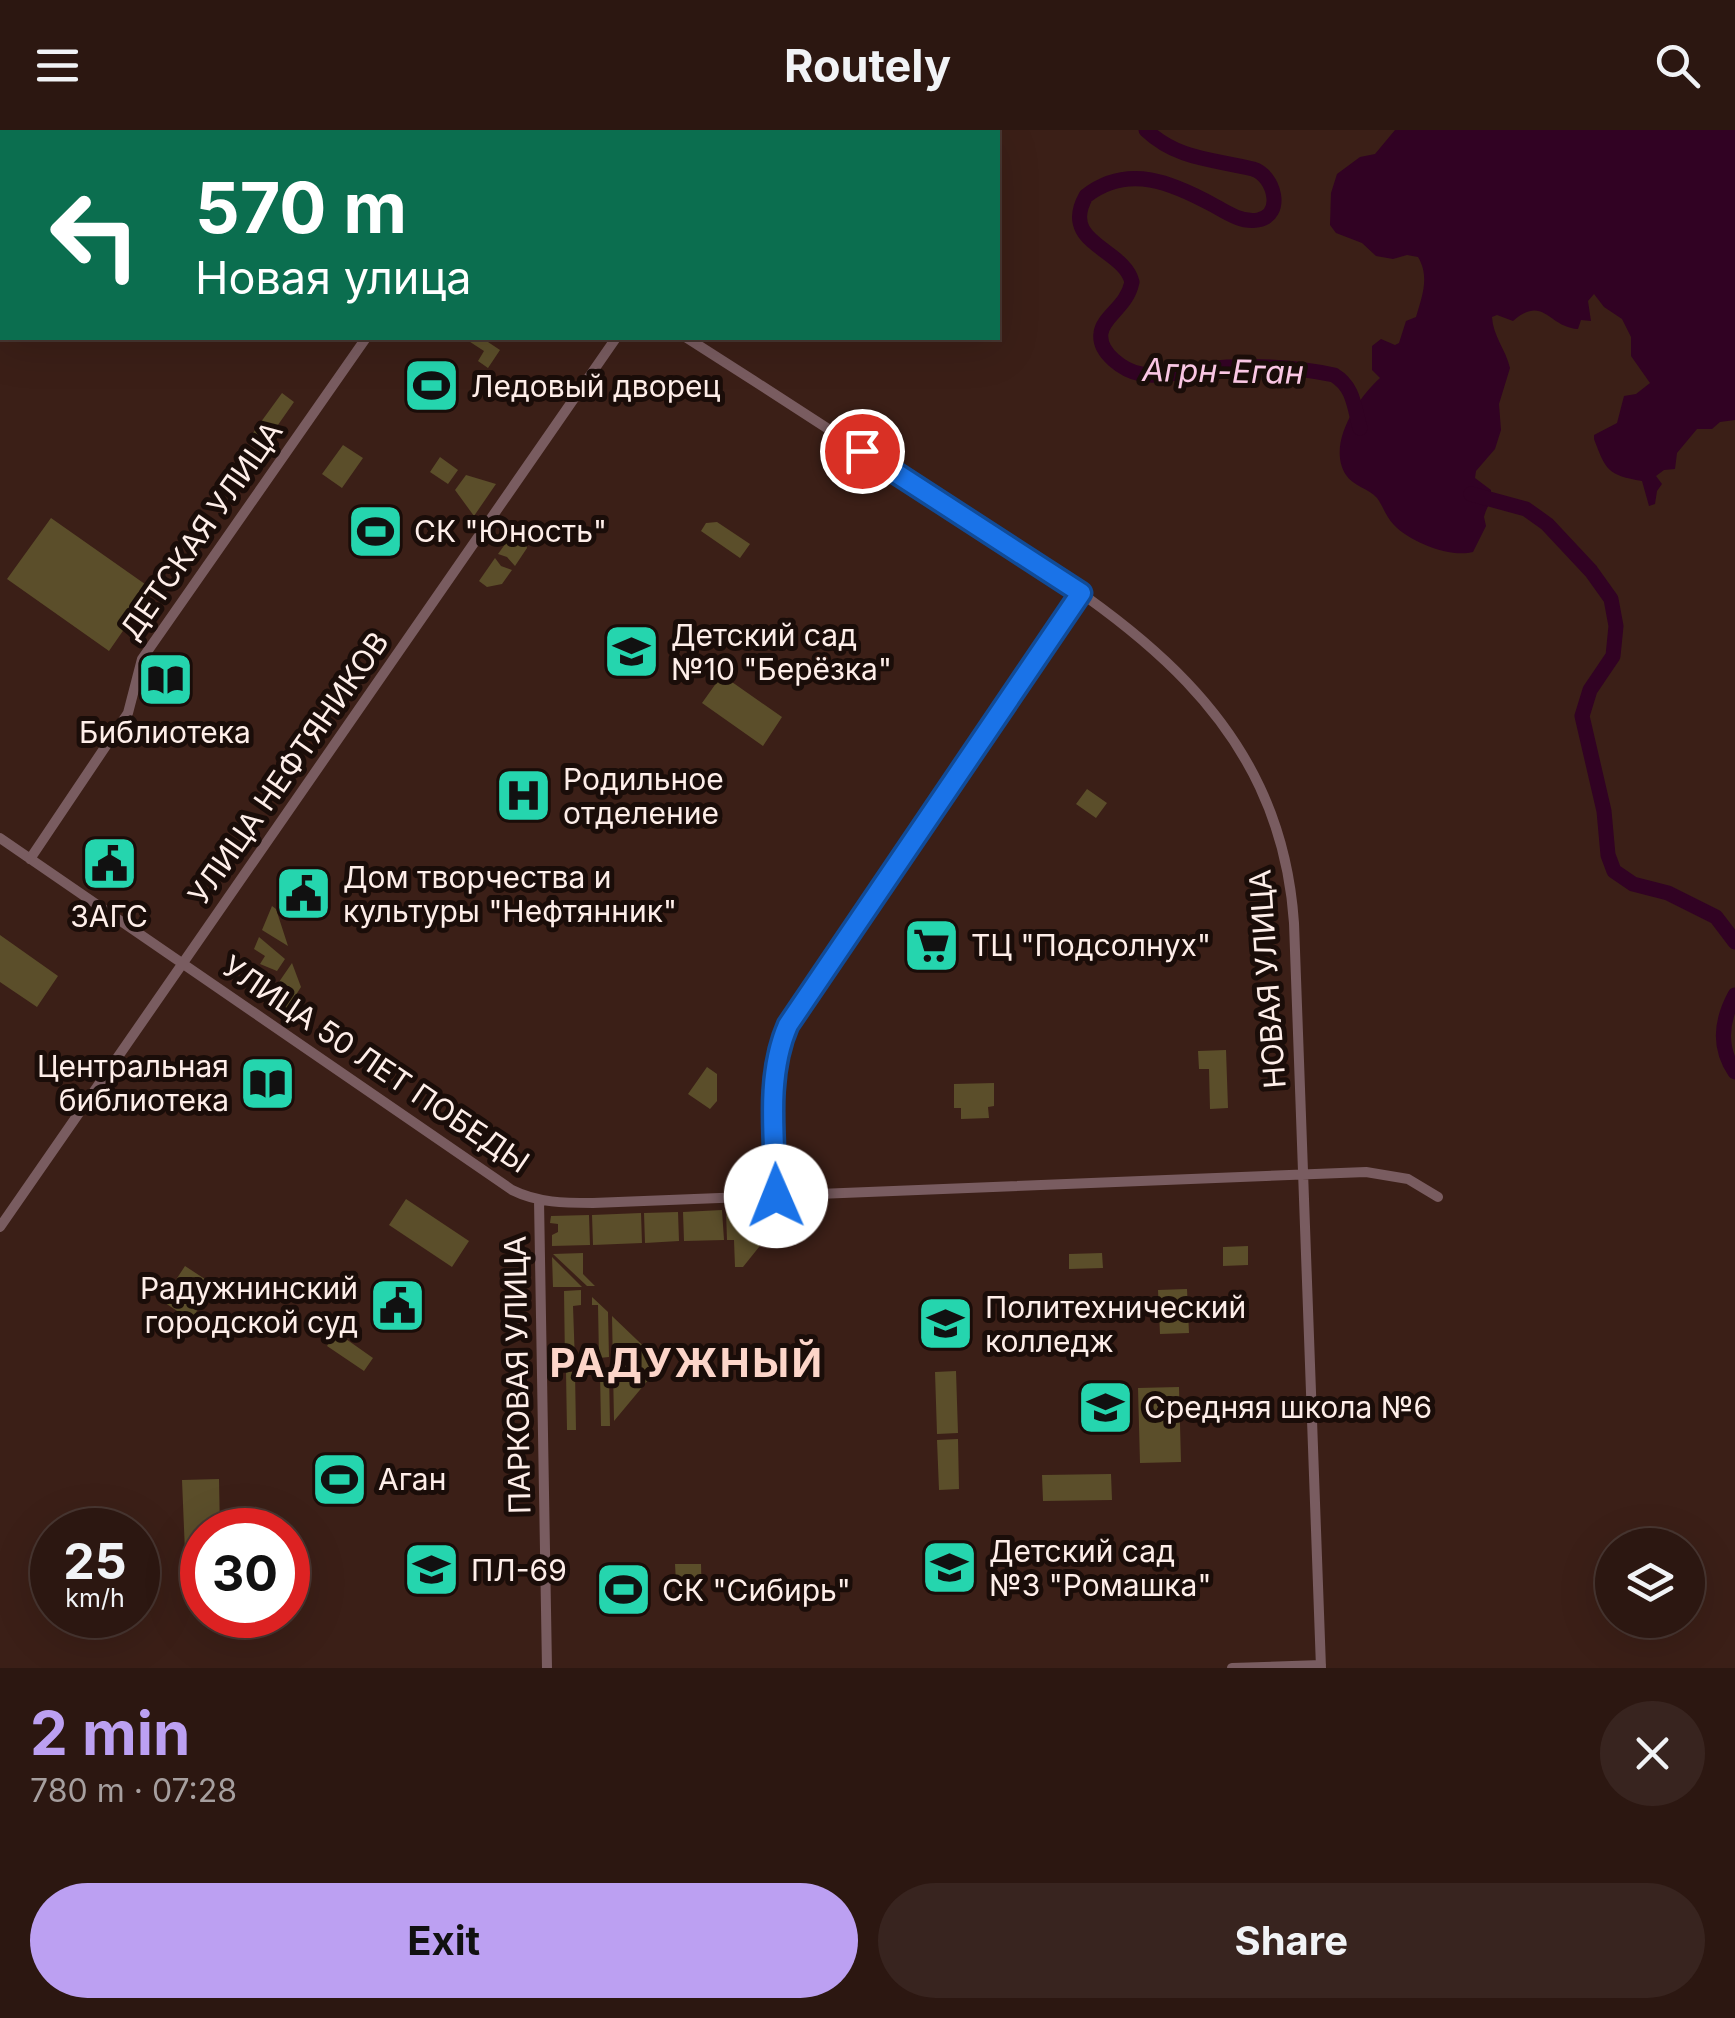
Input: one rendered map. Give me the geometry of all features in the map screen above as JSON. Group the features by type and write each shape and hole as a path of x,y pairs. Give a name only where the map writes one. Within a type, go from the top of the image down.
{"street":[{"name":"ДЕТСКАЯ УЛИЦА","path":"30,859 128,713 142,659 365,340"},
{"name":"УЛИЦА НЕФТЯНИКОВ","path":"0,1227 615,340"},
{"name":"НОВАЯ УЛИЦА","path":"690,340 1081,593 1146,640 1195,688 1234,743 1274,824 1294,909 1321,1666"},
{"path":"776,1196 775,1072 788,1025 1081,593"},
{"name":"УЛИЦА 50 ЛЕТ ПОБЕДЫ","path":"0,838 512,1190 539,1200 573,1203 1378,1172 1417,1183 1438,1197"},
{"name":"ПАРКОВАЯ УЛИЦА","path":"539,1200 547,1668"},
{"path":"1232,1668 1321,1666"}],"shaded area":[{"path":"1395,130 1735,130 1735,420 1720,422 1712,429 1697,429 1677,453 1675,469 1656,476 1662,484 1655,504 1649,506 1642,481 1610,470 1594,439 1594,435 1617,423 1624,396 1636,394 1650,383 1631,356 1631,337 1622,319 1604,307 1594,294 1588,301 1591,321 1581,320 1578,329 1539,311 1513,321 1492,317 1510,368 1499,404 1501,430 1495,449 1476,471 1475,478 1491,490 1491,495 1484,517 1486,526 1473,552 1442,551 1410,537 1391,522 1377,498 1346,475 1341,463 1342,436 1354,409 1380,378 1372,370 1372,346 1381,339 1399,343 1406,321 1416,317 1424,279 1418,257 1376,256 1362,243 1336,233 1330,225 1331,193 1337,174 1360,157 1375,154"},
{"path":"467,340 485,340 500,350 488,368 478,361 484,351"},
{"path":"282,393 294,402 266,442 253,433"},
{"path":"343,445 363,458 342,488 322,474"},
{"path":"440,457 458,470 448,484 430,472"},
{"path":"466,475 496,484 474,516 455,490"},
{"path":"51,518 152,589 109,651 7,579"},
{"path":"717,522 750,544 740,558 701,531 706,523"},
{"path":"516,529 524,535 527,548 515,566 498,554"},
{"path":"495,558 501,566 512,570 502,584 487,587 479,581"},
{"path":"722,675 782,717 763,746 702,703"},
{"path":"1087,789 1107,803 1096,818 1076,804"},
{"path":"272,906 276,909 288,946 262,930"},
{"path":"0,935 58,976 37,1007 0,982"},
{"path":"259,937 285,959 277,971 260,964 265,956 254,949"},
{"path":"292,963 301,987 285,1012 268,998"},
{"path":"257,971 273,977 262,994 239,981 241,977 249,982"},
{"path":"1226,1050 1228,1108 1210,1109 1209,1069 1199,1069 1198,1051"},
{"path":"707,1067 717,1074 717,1101 710,1109 688,1094"},
{"path":"994,1083 994,1106 988,1107 989,1118 961,1119 961,1108 954,1108 954,1084"},
{"path":"406,1199 469,1241 452,1267 389,1225"},
{"path":"791,1207 743,1267 735,1267 734,1240 727,1240 726,1210"},
{"path":"722,1210 724,1240 684,1241 683,1212"},
{"path":"678,1212 679,1241 645,1243 644,1213"},
{"path":"641,1213 642,1243 593,1245 592,1215"},
{"path":"589,1215 590,1245 552,1246 558,1224 550,1223 551,1216"},
{"path":"1248,1246 1248,1265 1223,1266 1223,1247"},
{"path":"583,1253 583,1274 595,1286 587,1286 553,1254"},
{"path":"1102,1253 1103,1268 1069,1269 1069,1254"},
{"path":"552,1257 582,1287 553,1287"},
{"path":"185,1266 214,1285 191,1320 162,1301"},
{"path":"1187,1289 1189,1333 1160,1334 1158,1290"},
{"path":"581,1290 581,1305 573,1306 575,1363 565,1363 564,1291"},
{"path":"592,1297 608,1312 609,1357 599,1358 598,1305 592,1305"},
{"path":"612,1316 659,1361 659,1367 614,1421"},
{"path":"336,1332 373,1358 364,1371 327,1346"},
{"path":"956,1371 958,1433 937,1434 935,1372"},
{"path":"566,1372 575,1372 576,1430 567,1430"},
{"path":"609,1372 610,1426 601,1426 600,1373"},
{"path":"1179,1387 1181,1462 1140,1463 1138,1388"},
{"path":"958,1439 959,1489 939,1490 937,1440"},
{"path":"1111,1474 1112,1500 1043,1501 1042,1475"},
{"path":"219,1479 220,1508 183,1508 182,1480"},
{"path":"675,1564 701,1564 702,1601 677,1601"}],"waterway":[{"name":"Агрн-Еган","path":"1146,130 1183,153 1253,169 1271,186 1274,203 1266,217 1247,220 1167,184 1134,179 1118,180 1086,196 1080,212 1081,225 1127,271 1132,282 1103,327 1101,340 1108,354 1127,369 1149,375 1251,367 1334,375 1349,392 1360,428"},
{"name":"Агрн-Еган","path":"1471,494 1526,509 1547,524 1611,599 1616,626 1613,656 1590,690 1582,716 1614,871 1633,884 1668,893 1716,917 1735,942"},
{"name":"Агрн-Еган","path":"1735,995 1723,1034 1735,1072"}],"place":[{"name":"Ледовый дворец","path":"432,386"},
{"name":"СК \"Юность\"","path":"375,531"},
{"name":"Детский сад №10 \"Берёзка\"","path":"632,652"},
{"name":"Библиотека","path":"165,679"},
{"name":"Родильное отделение","path":"524,796"},
{"name":"ЗАГС","path":"109,864"},
{"name":"Дом творчества и культуры \"Нефтянник\"","path":"304,894"},
{"name":"ТЦ \"Подсолнух\"","path":"932,945"},
{"name":"Центральная библиотека","path":"268,1083"},
{"name":"Радужнинский городской суд","path":"397,1305"},
{"name":"Политехнический колледж","path":"946,1324"},
{"name":"Средняя школа №6","path":"1105,1407"},
{"name":"Аган","path":"339,1479"},
{"name":"Детский сад №3 \"Ромашка\"","path":"950,1568"},
{"name":"ПЛ-69","path":"432,1570"},
{"name":"СК \"Сибирь\"","path":"623,1590"}],"district":[{"name":"РАДУЖНЫЙ","path":"687,1362"}],"route":[{"path":"776,1196 775,1072 788,1025 1081,593 862,451"}]}
